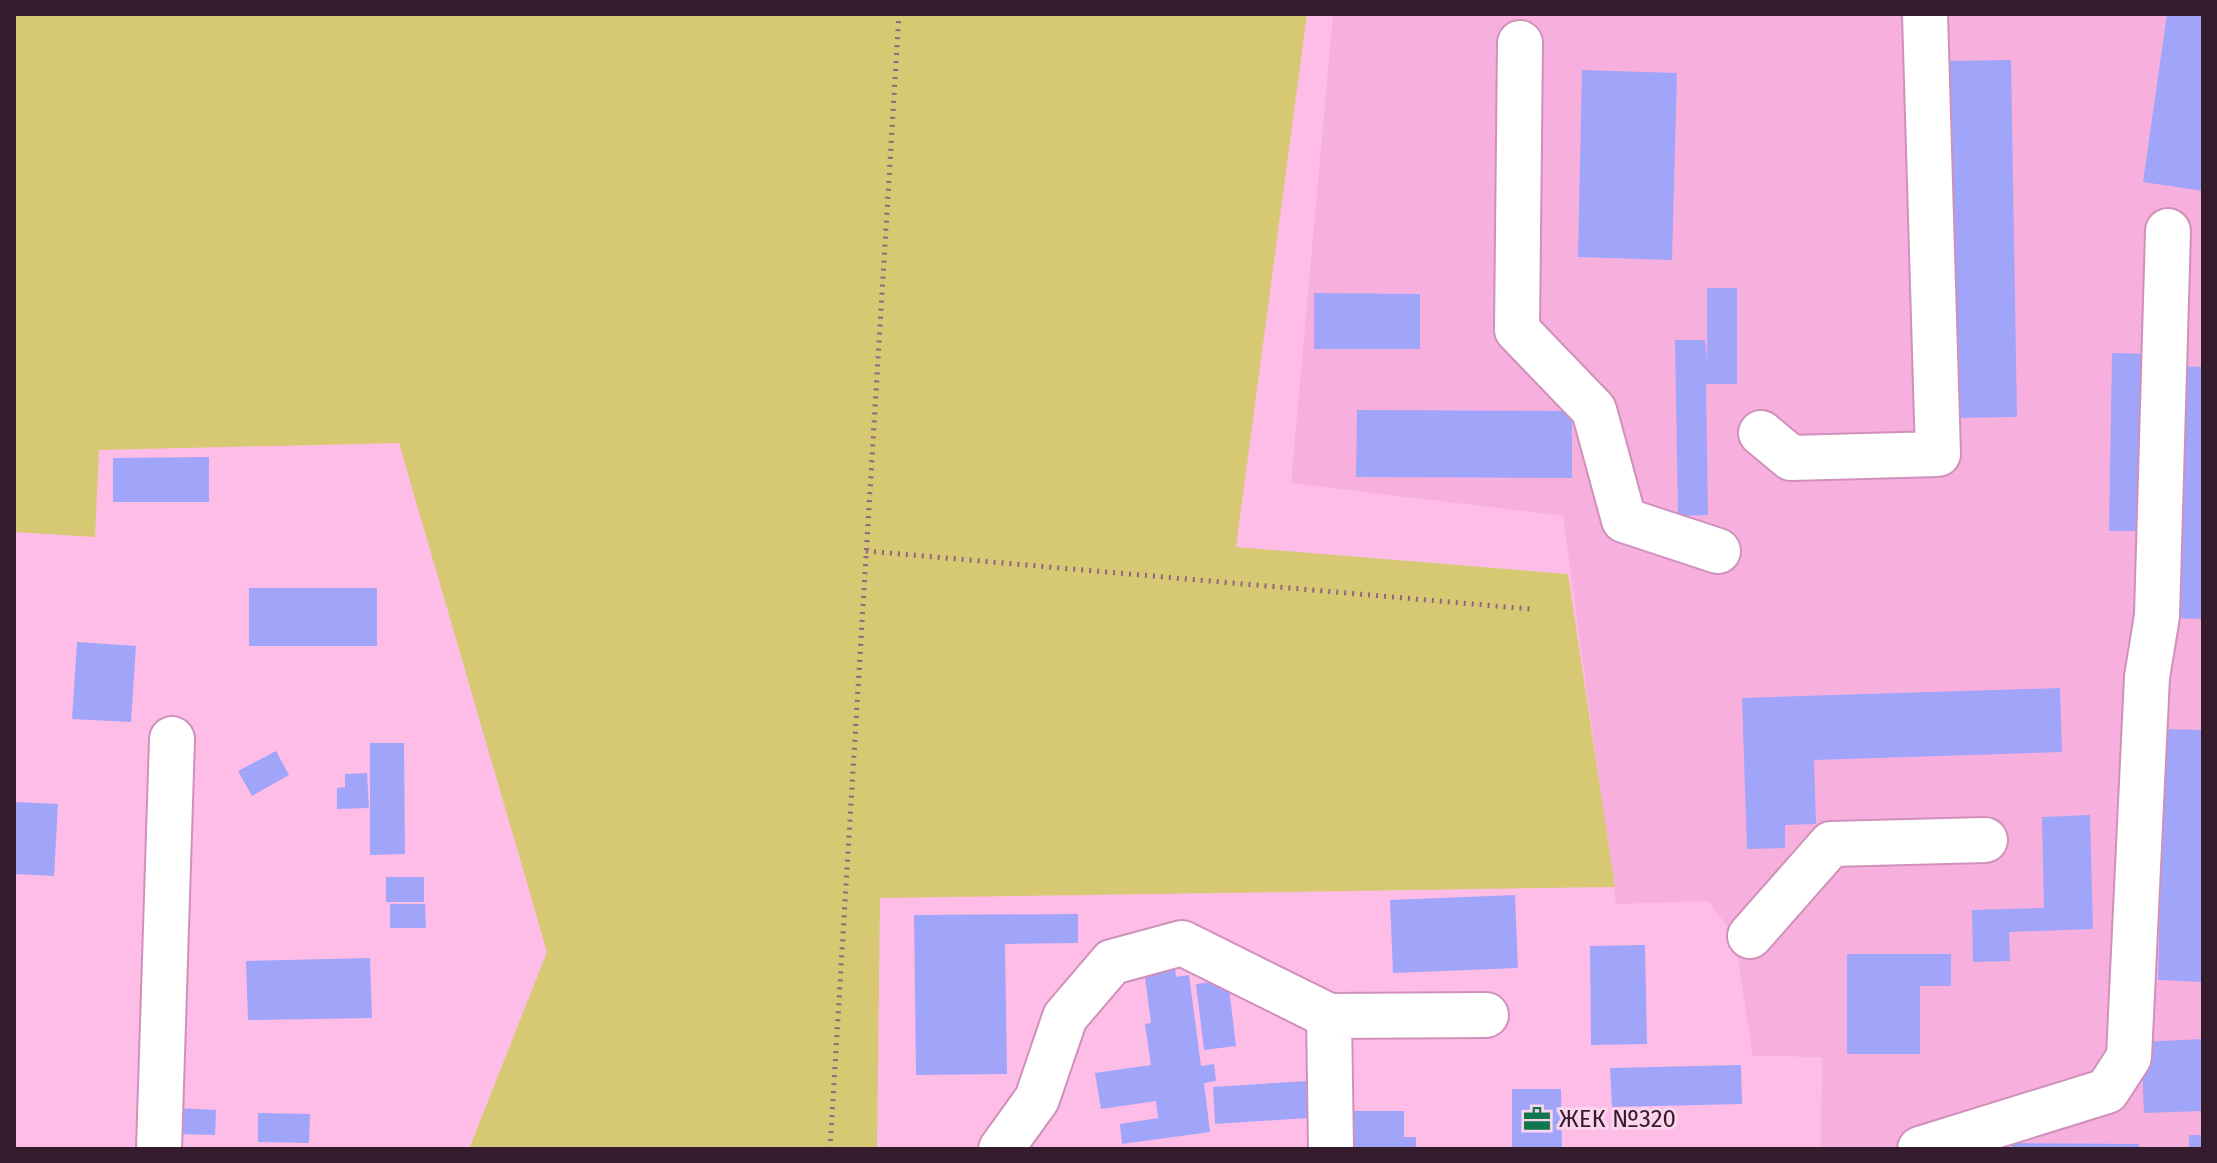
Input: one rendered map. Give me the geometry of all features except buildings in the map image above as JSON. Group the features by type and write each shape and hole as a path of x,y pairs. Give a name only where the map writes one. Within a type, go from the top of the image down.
{"lane":[{"path":"1761,433 1791,458 1938,454 1925,14"},
{"path":"1520,43 1517,330 1594,410 1624,520 1718,551"},
{"path":"1920,1149 2107,1091 2129,1057 2147,677 2157,616 2168,231"},
{"path":"159,1149 172,739"},
{"path":"1750,936 1831,844 1985,840"},
{"path":"1001,1149 1037,1099 1065,1017 1112,962 1182,943 1329,1016 1486,1015"},
{"path":"1329,1016 1331,1149"}],"path":[{"path":"830,1149 899,14"},
{"path":"866,551 1530,609"}],"shaded area":[{"path":"14,14 1307,14 1236,547 1568,574 1615,887 880,898 877,1149 469,1149 547,952 399,443 99,450 95,537 14,532"},
{"path":"1333,14 2203,14 2203,1149 1821,1149 1822,1057 1753,1056 1734,935 1708,901 1616,904 1563,516 1291,483"}],"place":[{"name":"ЖЕК №320","path":"1537,1119"}]}
